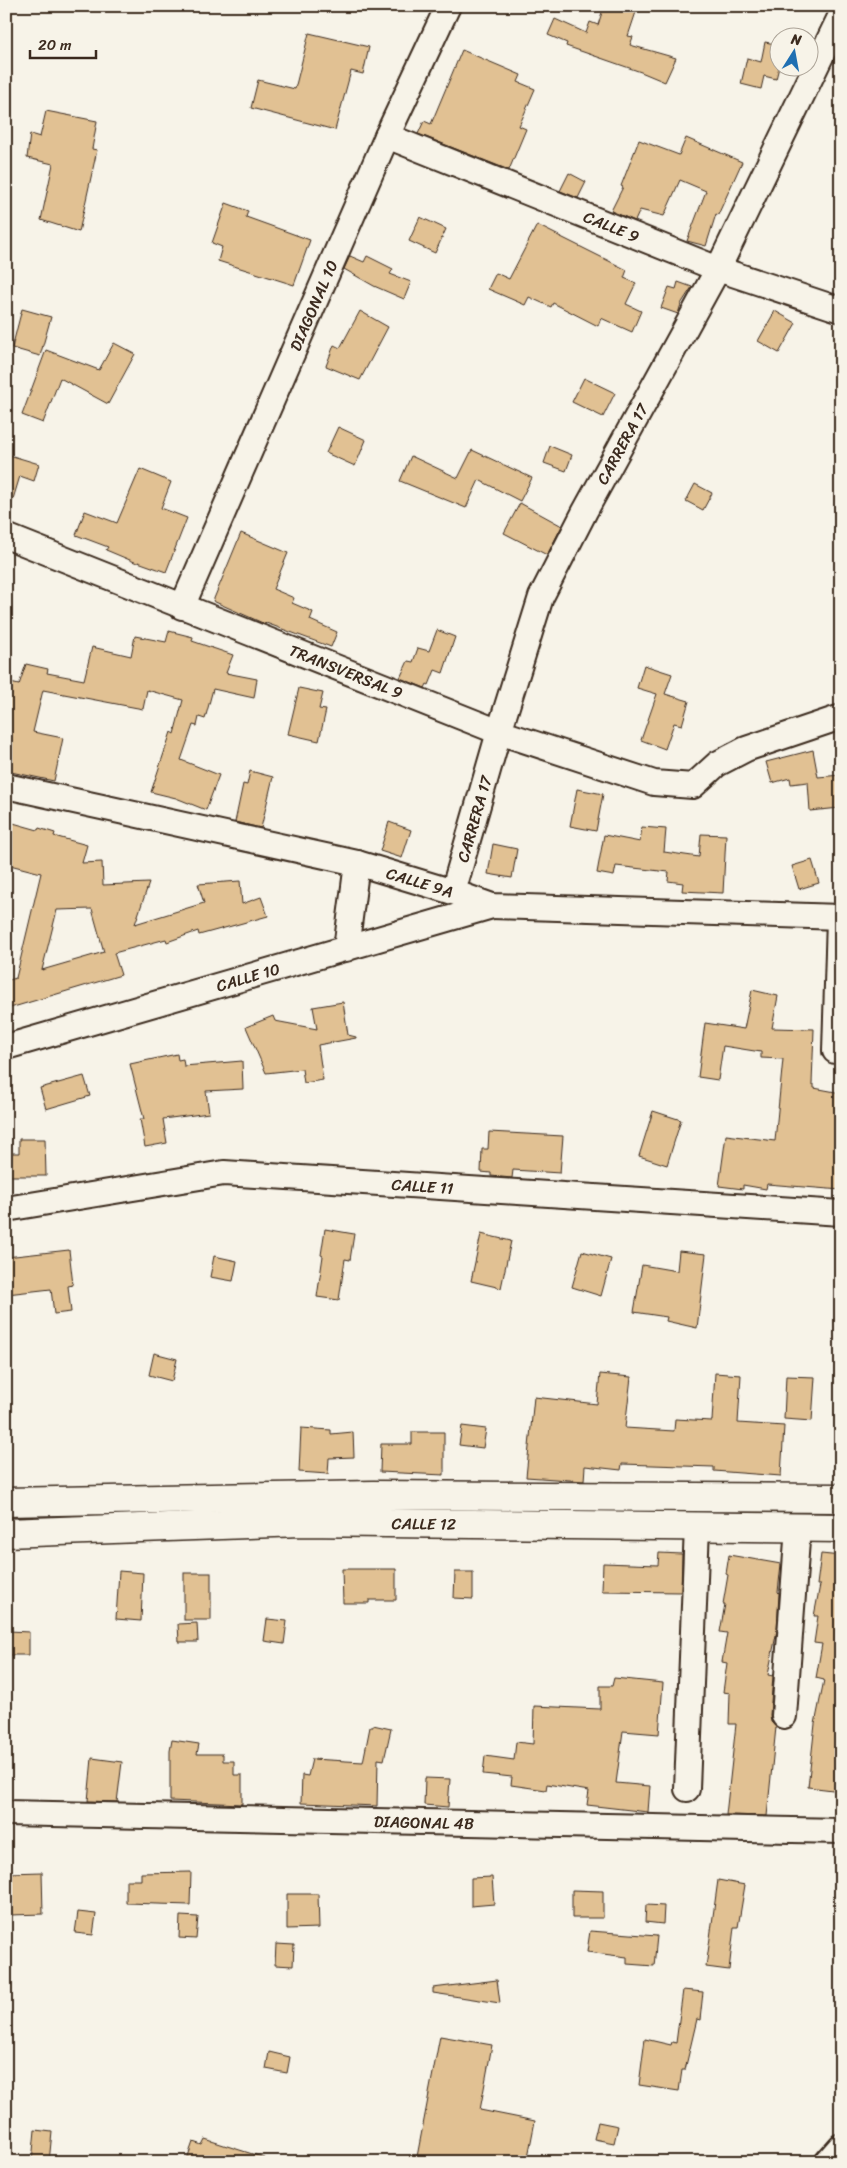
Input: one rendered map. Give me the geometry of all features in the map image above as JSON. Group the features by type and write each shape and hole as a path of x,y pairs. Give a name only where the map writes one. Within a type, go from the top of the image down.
{"street":[{"name":"DIAGONAL 10","path":"182,607 387,136 448,6"},
{"name":"CARRERA 17","path":"453,892 499,732 542,597 585,511 718,269 841,15"},
{"name":"CALLE 9","path":"387,136 718,269 841,310"},
{"name":"TRANSVERSAL 9","path":"6,536 499,732 654,783 692,786 717,764 746,749 841,717"},
{"name":"CALLE 9A","path":"6,786 357,863 453,892 492,906 840,918"},
{"path":"346,949 357,863"},
{"name":"CALLE 10","path":"6,1047 492,906"},
{"path":"838,1051 840,918"},
{"name":"CALLE 11","path":"6,1209 224,1173 841,1213"},
{"name":"CALLE 12","path":"6,1502 373,1495 841,1498"},
{"path":"616,1496 616,1525"},
{"path":"193,1498 195,1526"},
{"name":"CALLE 12","path":"6,1533 301,1522 841,1528"},
{"path":"687,1789 697,1526"},
{"path":"784,1716 798,1527"},
{"name":"DIAGONAL 4B","path":"6,1813 841,1831"},
{"path":"827,2162 841,2146"}],"building":[{"path":"604,6 628,6 637,9 628,36 633,37 630,45 676,58 665,82 566,46 567,43 548,35 555,19 586,33 590,22 598,25"},
{"path":"309,33 369,47 363,74 351,71 335,130 251,108 258,80 295,89"},
{"path":"765,42 770,43 770,78 764,76 761,89 741,84 747,58 761,62"},
{"path":"462,50 521,75 518,82 535,89 519,126 526,129 509,170 418,134 424,121 431,124"},
{"path":"46,111 97,121 92,149 97,150 79,232 41,220 53,164 27,158 30,134 40,137"},
{"path":"686,138 742,162 718,215 716,214 706,246 687,241 706,191 680,180 664,216 640,210 635,221 611,211 623,187 621,186 639,140 679,155"},
{"path":"569,173 586,182 578,198 560,191"},
{"path":"226,203 248,211 246,217 310,240 294,285 218,261 222,247 212,243"},
{"path":"420,217 446,229 435,253 409,241"},
{"path":"537,225 627,270 624,278 636,283 626,304 641,311 632,332 601,318 598,326 553,303 551,307 529,297 525,305 488,289 496,273 509,279"},
{"path":"350,256 364,262 367,256 393,269 390,274 411,282 404,299 374,286 344,269"},
{"path":"678,282 692,287 681,304 678,314 661,308 669,287 676,289"},
{"path":"22,309 51,317 40,356 12,348"},
{"path":"360,311 388,327 360,380 326,366 334,345 340,348"},
{"path":"775,311 796,323 779,353 758,341"},
{"path":"114,343 135,354 108,404 60,378 43,423 22,415 46,350 99,370"},
{"path":"584,378 615,393 603,417 572,402"},
{"path":"338,427 366,440 355,466 326,453"},
{"path":"550,446 572,455 566,471 544,463"},
{"path":"472,450 532,478 520,501 479,480 466,508 400,481 411,456 458,478"},
{"path":"6,454 39,464 34,481 20,476 10,509 6,508"},
{"path":"140,469 171,482 161,508 187,518 166,572 137,563 106,550 108,547 76,535 85,511 117,523"},
{"path":"695,484 712,493 703,510 686,501"},
{"path":"520,503 562,526 547,555 504,533"},
{"path":"241,533 288,553 273,589 294,598 292,603 313,612 310,620 337,632 331,647 265,624 213,601"},
{"path":"437,630 455,637 443,673 435,670 429,685 427,684 425,688 400,678 408,661 413,662 418,648 429,651"},
{"path":"169,631 193,637 192,641 233,655 226,673 257,679 254,698 213,689 205,719 199,717 197,726 193,725 181,760 219,775 206,810 176,798 151,792 171,732 174,734 183,700 147,690 143,709 43,690 33,732 63,738 54,781 6,771 6,682 19,685 26,664 48,669 47,673 84,680 92,647 131,656 135,636 166,642"},
{"path":"644,665 672,674 665,694 689,701 682,725 674,723 665,749 641,740 657,694 637,688"},
{"path":"299,688 323,693 319,709 326,710 319,741 288,734"},
{"path":"813,750 818,777 841,775 840,808 810,811 808,782 791,784 790,778 772,783 766,762"},
{"path":"250,771 273,777 261,828 235,822 243,784 247,785"},
{"path":"577,789 603,794 596,831 570,826"},
{"path":"6,821 38,830 39,828 55,833 54,836 87,845 82,863 102,862 103,885 149,883 135,924 204,903 198,884 240,881 242,904 261,897 268,916 199,935 198,931 167,942 166,939 114,953 121,975 10,1008 6,996 6,981 16,978 41,873 6,864","holes":["92,909 104,952 42,970 57,910"]},
{"path":"389,822 411,830 402,858 380,851"},
{"path":"642,827 666,829 664,852 699,857 701,834 726,835 723,893 682,891 683,883 668,881 669,872 616,866 614,876 597,873 604,835 640,842"},
{"path":"493,844 517,849 512,878 488,874"},
{"path":"812,860 819,883 799,889 792,866"},
{"path":"752,990 778,996 772,1028 814,1029 812,1084 814,1084 814,1088 841,1093 841,1190 767,1184 766,1189 743,1185 743,1189 719,1186 726,1135 775,1141 783,1059 761,1058 761,1052 723,1046 718,1080 698,1077 705,1023 744,1029"},
{"path":"343,1002 348,1035 356,1038 318,1045 323,1080 304,1083 302,1069 266,1073 246,1027 273,1016 275,1021 317,1029 313,1007"},
{"path":"177,1054 178,1060 183,1059 184,1066 242,1061 243,1089 206,1091 209,1113 163,1119 167,1143 145,1147 140,1119 144,1119 130,1064"},
{"path":"84,1076 90,1096 46,1109 40,1088"},
{"path":"653,1111 681,1120 667,1165 639,1156"},
{"path":"489,1132 563,1136 560,1173 513,1170 512,1178 491,1176 491,1173 481,1172 482,1149 488,1149"},
{"path":"19,1139 45,1139 46,1176 6,1176 6,1153 19,1153"},
{"path":"325,1229 354,1234 350,1260 345,1259 339,1300 317,1297"},
{"path":"481,1234 511,1241 501,1288 471,1281"},
{"path":"69,1250 73,1285 68,1286 71,1312 54,1314 51,1289 7,1294 6,1257"},
{"path":"582,1251 611,1259 601,1296 572,1287"},
{"path":"679,1251 706,1254 697,1328 666,1321 667,1317 634,1312 642,1265 677,1271"},
{"path":"214,1256 237,1261 233,1281 210,1277"},
{"path":"154,1353 177,1359 172,1381 149,1375"},
{"path":"715,1373 741,1375 738,1423 784,1426 781,1476 714,1471 714,1467 622,1464 621,1470 585,1466 584,1481 526,1477 534,1397 597,1404 600,1374 631,1377 625,1428 674,1431 675,1419 712,1421"},
{"path":"786,1376 815,1377 812,1421 784,1419"},
{"path":"462,1426 486,1429 483,1448 459,1445"},
{"path":"301,1428 331,1430 331,1434 353,1432 354,1457 329,1458 328,1474 299,1472"},
{"path":"412,1432 444,1432 444,1475 380,1472 381,1444 412,1444"},
{"path":"659,1553 682,1554 681,1592 602,1591 603,1563 658,1565"},
{"path":"821,1554 841,1556 841,1791 808,1787 815,1724 824,1680 816,1678 822,1644 814,1643 818,1616 814,1616 820,1585 817,1585"},
{"path":"729,1555 781,1564 777,1630 768,1675 773,1676 770,1715 771,1722 776,1727 767,1816 726,1815 736,1724 729,1724 730,1693 723,1692 727,1663 722,1662 727,1633 720,1632 725,1604 723,1604"},
{"path":"342,1569 396,1569 396,1600 369,1600 369,1603 343,1603"},
{"path":"119,1571 143,1573 141,1621 116,1619"},
{"path":"455,1572 473,1572 473,1599 454,1598"},
{"path":"184,1573 211,1573 211,1620 184,1620"},
{"path":"267,1619 287,1621 284,1644 264,1641"},
{"path":"197,1623 198,1642 179,1642 178,1624"},
{"path":"9,1631 29,1632 29,1655 9,1655"},
{"path":"614,1678 663,1683 659,1734 623,1731 616,1783 650,1786 648,1812 587,1805 589,1791 547,1784 546,1790 511,1785 512,1777 483,1774 485,1756 514,1760 516,1742 533,1744 534,1706 600,1709 600,1686 612,1686"},
{"path":"373,1725 391,1729 384,1760 378,1759 377,1806 301,1803 302,1775 308,1776 312,1759 363,1762 370,1727 373,1727"},
{"path":"172,1740 199,1744 197,1754 223,1754 223,1761 234,1761 234,1775 242,1775 242,1804 170,1801 170,1751"},
{"path":"92,1758 122,1762 117,1802 88,1801"},
{"path":"425,1778 450,1779 448,1807 424,1805"},
{"path":"42,1872 43,1914 10,1915 9,1873"},
{"path":"191,1872 190,1905 126,1903 126,1880 141,1880 141,1873"},
{"path":"492,1877 494,1904 471,1906 471,1878"},
{"path":"718,1880 745,1885 738,1927 734,1927 729,1970 706,1967"},
{"path":"572,1890 603,1891 603,1918 572,1918"},
{"path":"287,1894 318,1894 319,1928 287,1929"},
{"path":"646,1905 664,1906 663,1924 645,1922"},
{"path":"78,1912 96,1914 93,1935 75,1933"},
{"path":"180,1916 198,1917 196,1939 179,1938"},
{"path":"590,1931 657,1936 654,1966 627,1964 627,1957 587,1952"},
{"path":"276,1944 294,1945 293,1966 275,1965"},
{"path":"497,1980 500,2003 433,1993 433,1988"},
{"path":"683,1990 703,1992 700,2020 697,2019 685,2070 682,2070 679,2091 639,2085 645,2039 671,2045 672,2042 676,2043"},
{"path":"440,2036 492,2045 480,2110 535,2121 527,2162 416,2162"},
{"path":"269,2052 290,2057 287,2073 266,2069"},
{"path":"598,2122 618,2126 614,2143 594,2139"},
{"path":"35,2130 52,2132 49,2162 32,2162"},
{"path":"205,2139 265,2158 264,2162 186,2162 193,2142 202,2145"}]}
